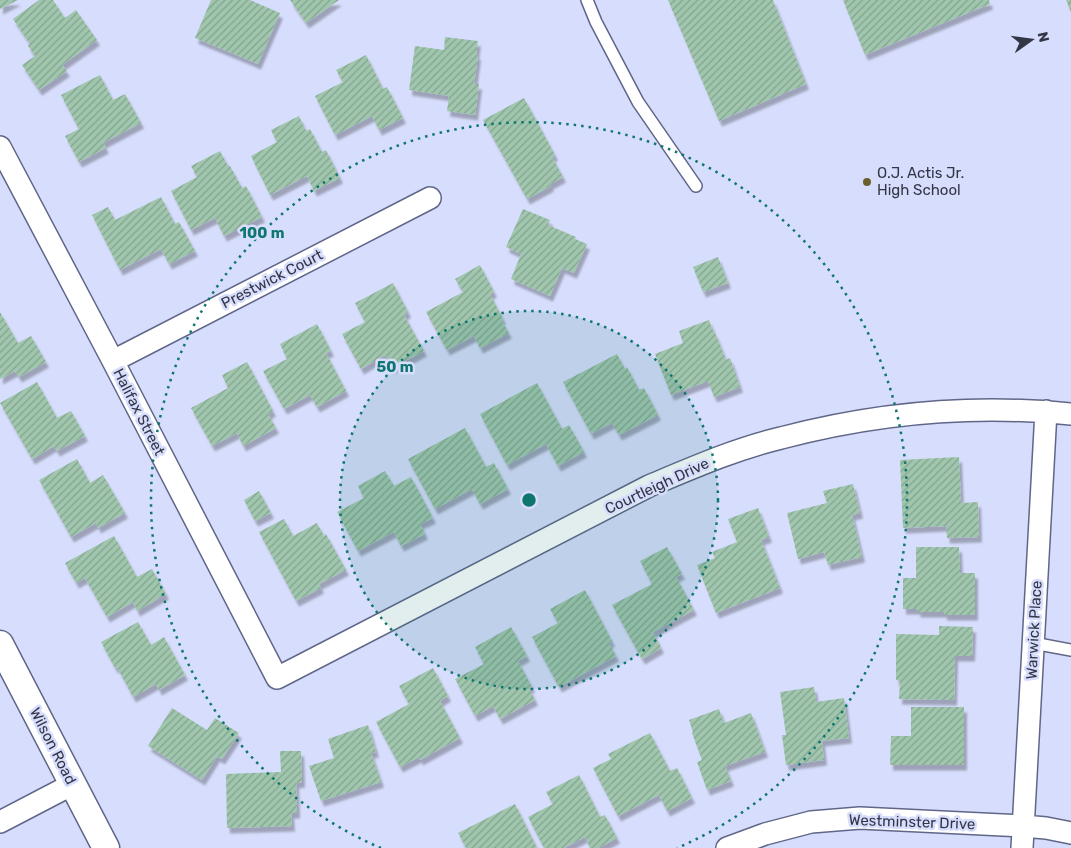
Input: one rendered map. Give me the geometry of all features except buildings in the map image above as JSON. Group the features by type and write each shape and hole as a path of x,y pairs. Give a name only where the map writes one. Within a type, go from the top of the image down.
{"street":[{"name":"Halifax Street","path":"0,147 277,678"},
{"name":"Prestwick Court","path":"113,361 430,198"},
{"name":"Courtleigh Drive","path":"277,678 649,486 713,460 780,438 848,422 913,413 983,409 1046,411 1071,414"},
{"name":"Warwick Place","path":"1022,848 1046,411"},
{"name":"Wilson Road","path":"0,644 106,848"},
{"path":"0,822 73,784"},
{"name":"Westminster Drive","path":"727,848 765,834 812,822 860,818 1024,826 1071,833"}],"lane":[{"path":"587,0 596,22 638,102 696,186"},
{"path":"1033,643 1071,650"}],"place":[{"name":"O.J. Actis Jr. High School","path":"867,182"}]}
